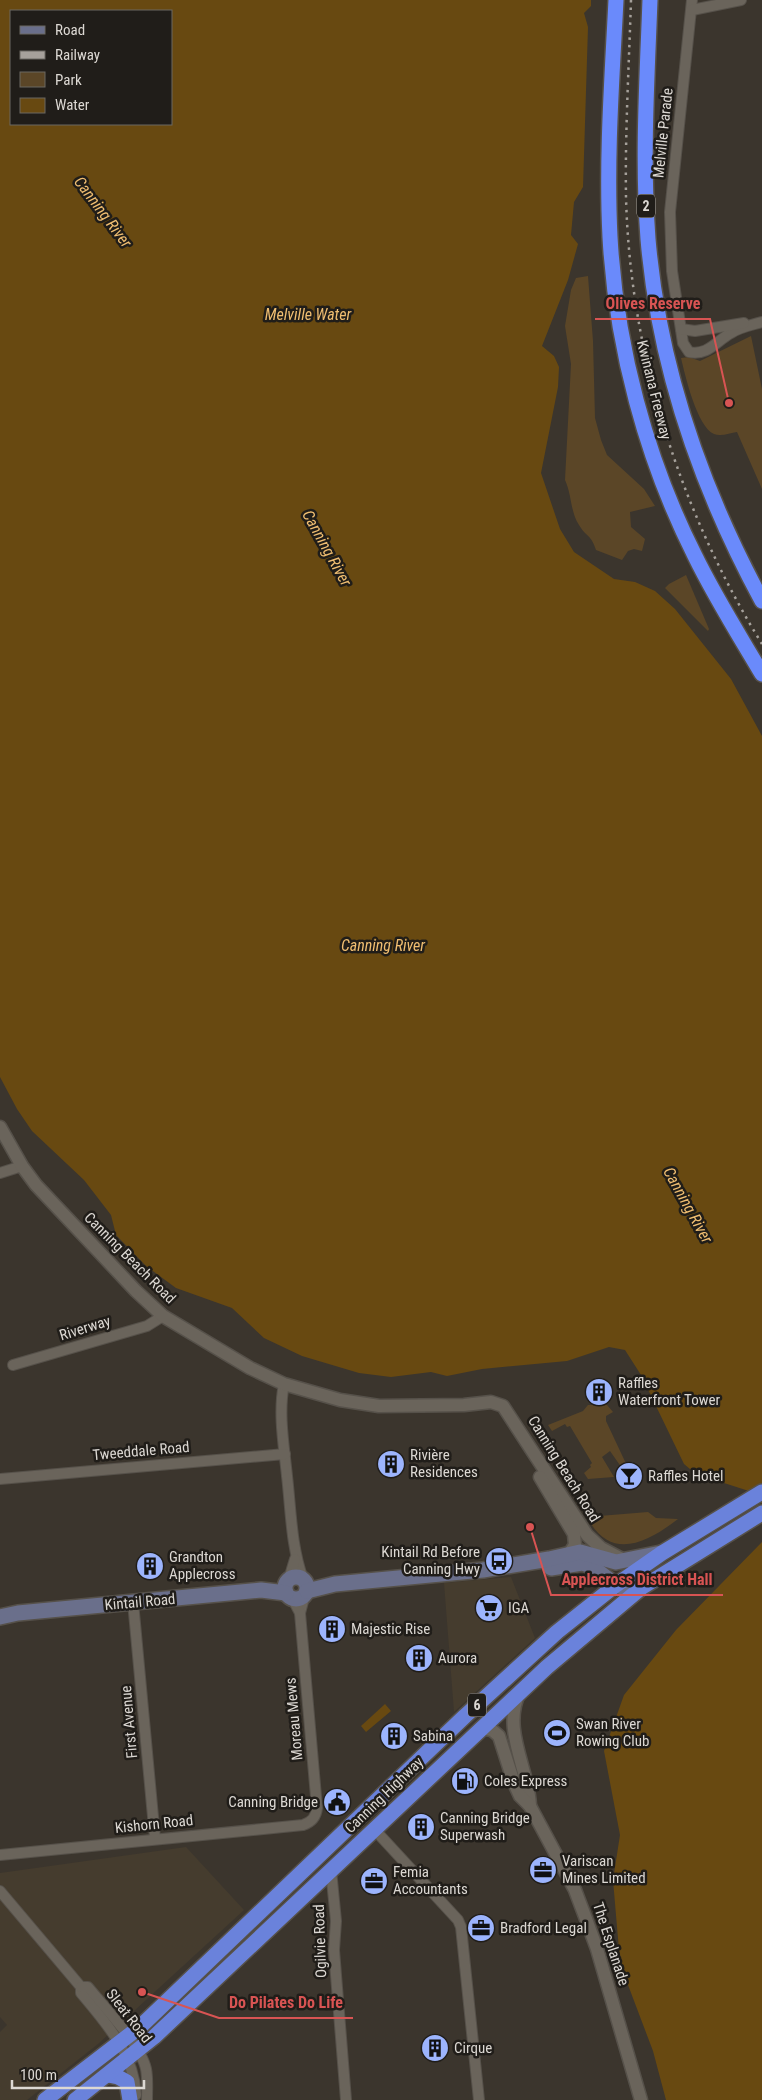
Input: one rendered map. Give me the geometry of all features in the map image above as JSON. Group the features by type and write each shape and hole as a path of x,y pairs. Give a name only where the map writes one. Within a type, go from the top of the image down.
{"highway":[{"name":"Kwinana Freeway","path":"616,0 609,198 613,272 624,346 648,441 667,493 694,556 762,674"},
{"name":"Kwinana Freeway","path":"650,0 646,112 646,192 652,275 661,335 679,409 701,473 744,567 762,601"},
{"path":"743,642 762,679"},
{"name":"Canning Highway","path":"45,2100 123,2040 259,1914 465,1716 557,1632 616,1585 662,1553 762,1492"},
{"name":"Canning Highway","path":"75,2100 134,2055 522,1688 641,1588 762,1513"},
{"path":"108,2075 118,2076 127,2082 130,2100"}],"main road":[{"name":"Kintail Road","path":"0,1617 18,1613 483,1570 584,1552 610,1561 627,1560 662,1553"},
{"name":"Kintail Road","path":"483,1570 529,1571 582,1563 591,1566 616,1585"},
{"path":"616,1585 629,1589 641,1588"},
{"name":"Kintail Road","path":"0,1612 18,1613"}],"street":[{"path":"692,5 741,0"},
{"name":"Melville Parade","path":"692,5 670,212 672,271 683,343 689,352 697,354 716,345 731,333 762,322"},
{"path":"681,329 695,331 762,322"},
{"name":"Canning Beach Road","path":"0,1127 22,1166 36,1185 136,1291 163,1316 250,1368 284,1384 340,1400 379,1406 474,1405 492,1402 503,1406 587,1535 601,1548 627,1560"},
{"path":"0,1173 22,1166"},
{"name":"Riverway","path":"13,1365 147,1326 163,1316"},
{"name":"Moreau Mews","path":"284,1384 280,1401 296,1559 317,1808 316,1814 311,1821"},
{"name":"Canning Beach Road","path":"474,1405 498,1413 513,1433 574,1534 575,1545 569,1554"},
{"name":"Tweeddale Road","path":"0,1479 285,1454"},
{"name":"First Avenue","path":"133,1602 155,1838"},
{"name":"The Esplanade","path":"522,1688 515,1705 514,1725 520,1760 530,1792 530,1806"},
{"name":"The Esplanade","path":"480,1728 492,1730 499,1736 520,1796 530,1806 575,1890 598,1949 641,2100"},
{"name":"Kishorn Road","path":"0,1855 155,1838 304,1825 311,1821"},
{"path":"374,1829 458,1920 462,1927 479,2100"},
{"name":"Ogilvie Road","path":"331,1870 336,1921 334,1950 346,2100"},
{"name":"Sleat Road","path":"0,1890 81,1987 81,1993 146,2069 147,2100"},
{"name":"Sleat Road","path":"134,2055 136,2100"}],"shaded area":[{"path":"511,1577 535,1638 454,1712 444,1583"},
{"path":"186,1847 244,1910 98,2044 27,2100 0,2100 0,2032 7,2025 0,2017 0,1873"}],"green space":[{"path":"588,276 593,341 595,418 601,440 607,455 644,489 655,506 630,512 631,527 645,539 642,551 634,549 628,551 622,560 596,550 590,538 576,520 565,480 571,364 565,326 571,290 576,278"},
{"path":"751,336 762,389 762,489 737,432 717,435 702,422 685,376 681,358 689,357 700,361"},
{"path":"686,575 709,629 708,631 665,588"},
{"path":"588,1405 607,1405 613,1412 606,1416 606,1421 629,1470 624,1471 610,1451 602,1457 614,1477 588,1479 584,1473 591,1467 592,1463 570,1426 567,1427 565,1424 552,1431 548,1425 583,1411"},
{"path":"648,1512 656,1518 678,1519 642,1541 618,1544 607,1540 596,1531 587,1517"}],"water":[{"name":"Canning River","path":"0,0 591,0 591,6 584,13 588,27 583,187 574,202 571,235 578,244 568,280 542,346 554,356 559,367 558,387 541,473 560,529 574,552 614,579 635,582 655,591 675,609 731,679 762,736 762,1504 752,1492 696,1474 684,1464 641,1375 625,1350 609,1347 567,1361 482,1369 447,1376 431,1372 391,1377 359,1373 302,1356 264,1338 232,1308 176,1288 146,1266 116,1235 111,1215 84,1180 32,1131 17,1109 0,1077"},
{"path":"762,1542 762,2100 666,2100 653,2051 625,1977 619,1950 613,1880 620,1835 604,1751 624,1695 676,1630"},
{"path":"385,1704 391,1711 366,1732 361,1726"}],"railway":[{"path":"631,0 626,197 630,256 637,314 649,372 665,430 684,486 707,540 733,593 762,644"}],"place":[{"name":"Olives Reserve","path":"729,403"},
{"name":"Raffles Waterfront Tower","path":"599,1392"},
{"name":"Rivière Residences","path":"391,1464"},
{"name":"Raffles Hotel","path":"629,1476"},
{"name":"Applecross District Hall","path":"530,1527"},
{"name":"Kintail Rd Before Canning Hwy","path":"499,1561"},
{"name":"Grandton Applecross","path":"150,1566"},
{"name":"IGA","path":"489,1608"},
{"name":"Majestic Rise","path":"332,1629"},
{"name":"Aurora","path":"419,1658"},
{"name":"Swan River Rowing Club","path":"557,1733"},
{"name":"Sabina","path":"394,1736"},
{"name":"Coles Express","path":"465,1781"},
{"name":"Canning Bridge","path":"337,1802"},
{"name":"Canning Bridge Superwash","path":"421,1827"},
{"name":"Variscan Mines Limited","path":"543,1870"},
{"name":"Femia Accountants","path":"374,1881"},
{"name":"Bradford Legal","path":"481,1928"},
{"name":"Do Pilates Do Life","path":"142,1992"},
{"name":"Cirque","path":"435,2048"}],"water label":[{"name":"Melville Water","path":"308,314"}]}
